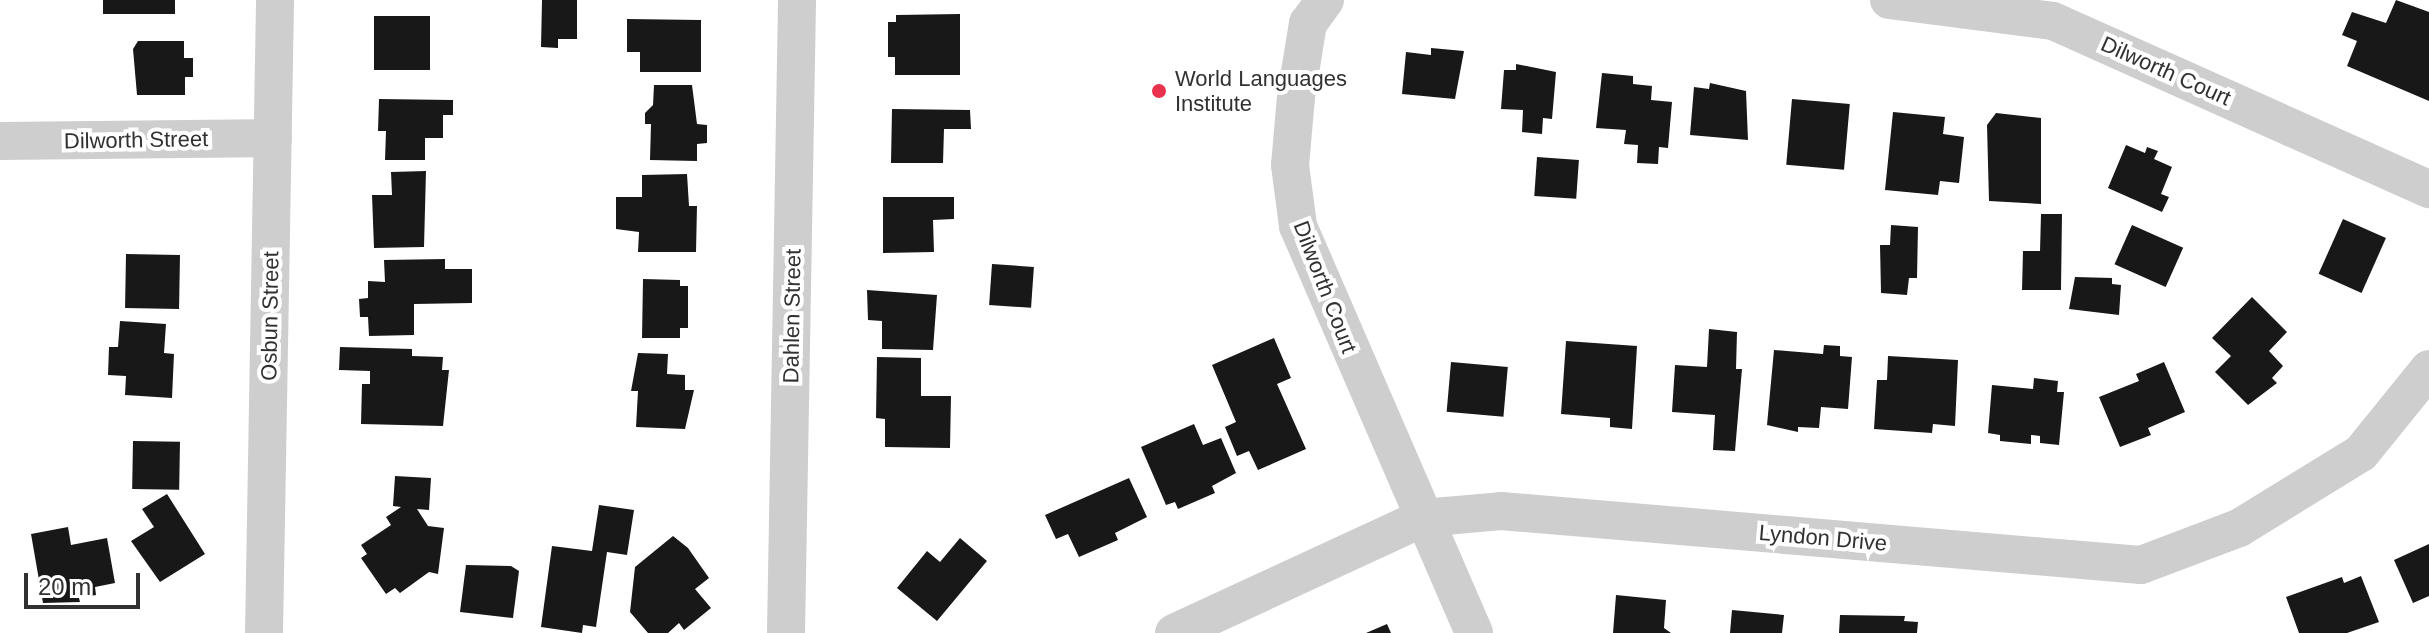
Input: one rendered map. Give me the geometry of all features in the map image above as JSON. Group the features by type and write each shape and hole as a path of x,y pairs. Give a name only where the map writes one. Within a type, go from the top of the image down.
{"street":[{"name":"Osbun Street","path":"264,633 275,0"},
{"name":"Dahlen Street","path":"786,633 797,0"},
{"name":"Dilworth Court","path":"1325,0 1308,23 1296,97 1290,165 1298,226 1474,633"},
{"name":"Dilworth Court","path":"1889,0 2053,21 2429,189"},
{"name":"Dilworth Street","path":"0,141 273,138"},
{"name":"Lyndon Drive","path":"1174,633 1423,518 1501,511 2141,565 2239,528 2361,453 2429,369"}],"building":[{"path":"103,0 175,0 175,14 103,14"},
{"path":"542,0 577,0 577,39 558,39 558,48 541,47"},
{"path":"2396,0 2429,12 2429,101 2347,66 2357,41 2342,35 2352,12 2386,23"},
{"path":"960,14 960,75 895,75 895,57 888,57 888,22 896,22 896,15"},
{"path":"374,16 430,16 430,70 374,70"},
{"path":"627,19 701,20 701,72 640,72 640,52 627,52"},
{"path":"138,41 184,41 184,58 193,58 193,77 185,77 185,95 137,95 133,49"},
{"path":"1431,48 1464,51 1455,99 1402,94 1406,52 1431,55"},
{"path":"1516,64 1556,72 1552,119 1543,118 1542,134 1522,132 1523,110 1501,109 1504,70 1516,70"},
{"path":"1602,73 1633,76 1633,84 1652,86 1651,100 1672,102 1668,148 1659,147 1658,164 1637,163 1638,145 1624,144 1626,130 1596,128"},
{"path":"1710,83 1746,91 1748,140 1690,135 1694,87 1709,89"},
{"path":"654,85 692,85 697,124 707,125 707,143 697,144 697,161 650,160 651,124 645,124 645,113 653,105"},
{"path":"379,99 453,100 453,115 443,115 443,138 425,138 425,160 385,160 386,131 378,131"},
{"path":"1792,99 1850,104 1844,170 1786,165"},
{"path":"892,109 970,110 971,129 944,129 943,163 891,163"},
{"path":"1893,112 1945,117 1943,134 1964,137 1959,183 1940,181 1938,195 1885,190"},
{"path":"1996,113 2041,118 2041,204 1989,201 1987,125"},
{"path":"2126,145 2145,153 2147,147 2158,151 2154,159 2172,167 2161,194 2169,197 2162,212 2108,188"},
{"path":"1537,157 1579,160 1576,199 1534,196"},
{"path":"426,171 424,247 374,248 372,195 392,195 391,172"},
{"path":"687,174 689,206 697,206 696,252 638,252 639,232 616,229 616,197 642,197 642,175"},
{"path":"883,197 954,197 954,219 933,220 934,252 883,253"},
{"path":"2041,214 2062,214 2061,290 2022,290 2023,251 2040,251"},
{"path":"2343,219 2386,238 2362,293 2319,274"},
{"path":"1891,225 1918,227 1917,278 1909,278 1907,295 1881,293 1880,245 1890,245"},
{"path":"2132,225 2183,248 2166,287 2115,264"},
{"path":"126,254 180,255 179,309 125,308"},
{"path":"445,259 445,269 472,269 472,303 414,304 414,335 369,336 368,317 360,317 359,299 368,298 368,281 385,282 384,260"},
{"path":"992,264 1034,267 1031,308 989,305"},
{"path":"2075,277 2112,278 2112,284 2121,285 2119,315 2069,309"},
{"path":"643,279 680,280 680,286 688,286 688,328 680,328 680,338 642,338"},
{"path":"867,290 937,295 933,350 882,349 882,321 868,320"},
{"path":"2252,297 2287,332 2269,351 2283,366 2272,378 2277,383 2248,405 2215,372 2231,356 2212,338"},
{"path":"120,321 166,324 164,353 174,354 172,398 125,395 126,376 108,375 109,347 118,347"},
{"path":"1709,329 1737,332 1736,369 1742,369 1735,451 1713,450 1715,415 1672,412 1675,365 1707,367"},
{"path":"1274,338 1291,378 1277,384 1306,449 1258,470 1249,451 1237,456 1225,427 1236,422 1212,365"},
{"path":"1566,341 1637,346 1632,429 1610,427 1610,418 1561,414"},
{"path":"1824,345 1840,346 1840,356 1852,357 1848,409 1821,407 1819,428 1798,427 1798,432 1767,425 1774,350 1823,354"},
{"path":"340,347 412,349 412,356 443,357 442,370 449,370 443,426 361,424 362,384 370,384 370,371 339,370"},
{"path":"638,353 668,354 667,374 685,375 685,390 694,390 685,429 636,427 638,391 631,391"},
{"path":"1888,356 1958,360 1955,426 1933,424 1932,433 1874,429 1877,380 1887,380"},
{"path":"877,357 921,358 921,396 951,396 950,448 885,447 885,419 876,418"},
{"path":"1451,362 1508,367 1503,417 1447,412"},
{"path":"2164,362 2185,412 2148,428 2151,435 2120,447 2099,397 2139,381 2136,374"},
{"path":"2034,378 2058,381 2057,392 2064,392 2059,445 2040,443 2040,436 2031,435 2031,444 2000,441 2000,435 1988,433 1992,385 2033,389"},
{"path":"1194,424 1203,445 1221,438 1236,473 1212,486 1215,493 1178,509 1175,502 1166,505 1141,447"},
{"path":"133,441 180,442 179,490 132,489"},
{"path":"395,476 431,478 429,510 417,509 428,526 444,528 438,574 429,572 400,593 395,588 386,594 361,558 367,554 361,545 391,525 386,517 401,507 393,506"},
{"path":"1129,478 1147,517 1115,533 1118,540 1079,557 1068,534 1056,539 1045,515"},
{"path":"167,494 205,554 160,582 131,541 154,527 142,509"},
{"path":"599,505 634,510 627,555 607,552 596,627 583,625 582,633 541,627 552,546 592,551"},
{"path":"68,527 71,545 107,538 115,583 95,587 96,595 79,598 80,602 43,603 31,534"},
{"path":"673,536 688,548 709,578 695,589 711,608 684,630 679,623 668,633 648,633 630,612 635,567"},
{"path":"960,538 987,561 937,621 897,588 927,551 940,562"},
{"path":"2429,544 2429,596 2413,603 2394,560"},
{"path":"466,565 511,566 519,571 513,618 460,612"},
{"path":"2361,576 2379,622 2347,633 2299,633 2286,597 2342,577 2344,583"},
{"path":"1616,595 1666,600 1664,628 1671,633 1613,633"},
{"path":"1732,610 1784,615 1782,633 1730,633"},
{"path":"1840,615 1905,616 1904,621 1918,622 1917,633 1839,633"},
{"path":"1387,624 1391,633 1366,633"}],"place":[{"name":"World Languages Institute","path":"1159,91"}]}
